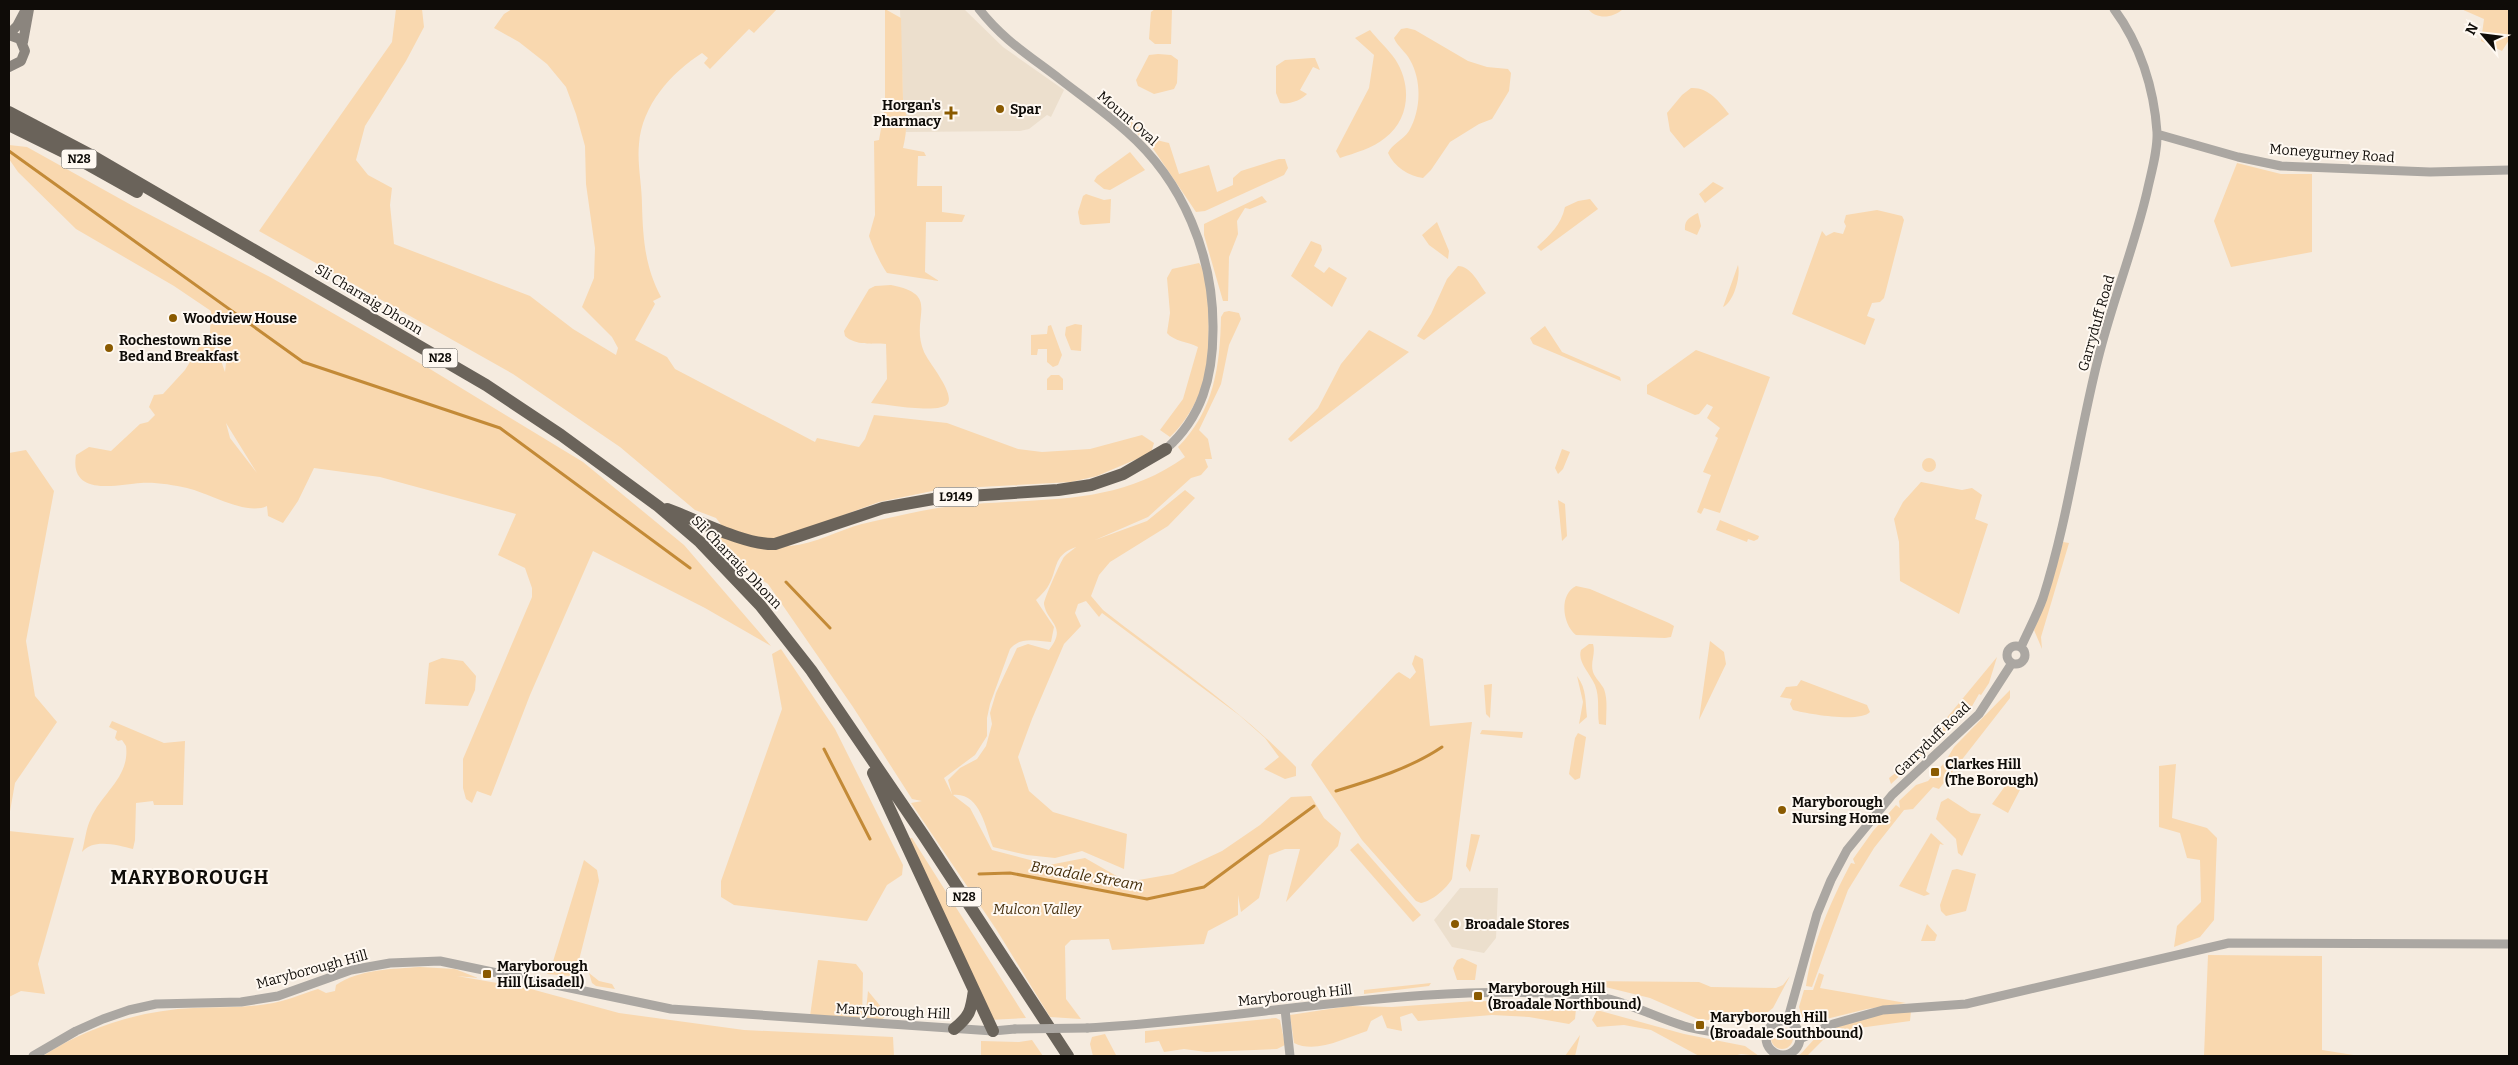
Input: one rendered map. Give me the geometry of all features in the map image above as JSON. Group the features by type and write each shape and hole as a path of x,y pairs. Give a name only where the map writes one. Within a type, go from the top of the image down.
{"highway":[{"name":"Sli Charraig Dhonn","path":"12,120 89,154 486,385 561,434 658,506 700,542 760,605 811,670 1068,1056"},
{"name":"L9149","path":"658,506 745,540 761,545 776,544 883,508 939,498 1058,490 1091,485 1122,474 1166,449"},
{"name":"N28","path":"857,738 993,1032"},
{"path":"954,1029 967,1018 972,1008 974,990"}],"main road":[{"path":"23,42 17,37 9,35 28,9"},
{"path":"10,69 23,58 25,51 23,42 28,9"}],"street":[{"name":"Mount Oval","path":"979,9 1010,44 1059,79 1138,142 1175,189 1193,224 1204,255 1213,297 1213,348 1210,375 1204,398 1191,422 1166,449"},
{"name":"Garryduff Road","path":"1787,1022 1817,914 1831,880 1847,850 1892,795 1979,714 2012,663 2007,657 2007,651 2012,646 2021,647 2042,600 2055,551 2098,358 2141,219 2152,173 2157,134 2144,66 2130,31 2114,9"},
{"name":"Moneygurney Road","path":"2157,134 2238,157 2281,166 2430,172 2509,170"},
{"path":"1800,1039 1833,1024 1883,1010 1966,1004 2230,943 2509,944"},
{"name":"Maryborough Hill","path":"33,1056 103,1019 138,1008 156,1004 241,1002 278,996 351,970 390,963 440,960 671,1009 993,1032 1015,1029 1152,1025 1285,1009 1446,993 1498,991 1585,994 1614,1000 1663,1020 1698,1030 1767,1036"},
{"path":"1285,1009 1290,1054"},
{"path":"1787,1022 1797,1028 1800,1039 1796,1050 1786,1056 1772,1050 1767,1036 1768,1031 1776,1023 1787,1022"}],"shaded area":[{"path":"900,9 964,9 1003,47 1064,90 1051,117 1047,115 1029,129 1020,131 906,132"},
{"path":"1460,888 1498,888 1496,938 1484,953 1452,947 1434,920"}],"green space":[{"path":"396,9 422,9 424,27 406,61 365,126 356,160 368,175 392,188 390,205 394,244 530,296 573,329 616,355 618,348 612,337 582,307 594,278 595,248 586,184 585,146 566,87 547,64 519,42 494,28 504,14 512,9 777,9 754,33 749,29 710,69 704,63 708,58 702,53 679,70 660,91 646,116 639,144 643,230 648,264 661,297 653,301 655,304 635,340 667,357 675,369 815,442 817,438 859,447 865,439 874,415 947,423 1018,449 1042,452 1090,449 1142,435 1154,443 1151,453 1097,476 1071,482 942,489 879,502 776,540 757,538 723,527 716,518 695,510 620,447 513,374 259,231 392,42"},
{"path":"885,9 901,18 903,99 906,111 903,148 924,152 926,156 918,156 917,186 942,186 942,212 965,215 962,222 926,222 925,272 939,281 887,273 869,236 875,215 874,141 879,140 885,106"},
{"path":"1155,9 1172,9 1171,44 1155,44 1149,39 1151,12"},
{"path":"1588,9 1623,9 1610,16 1600,16"},
{"path":"2461,9 2509,9 2509,40 2502,51 2481,41 2484,19"},
{"path":"1401,29 1415,30 1468,61 1487,67 1508,69 1511,73 1509,91 1492,119 1479,124 1450,142 1431,170 1423,178 1402,170 1394,163 1388,153 1409,131 1418,105 1418,86 1414,68 1394,38"},
{"path":"1370,30 1392,55 1400,69 1406,90 1404,112 1393,130 1380,142 1340,158 1336,151 1369,88 1374,55 1355,38"},
{"path":"1149,55 1171,55 1178,60 1177,83 1174,89 1154,94 1138,86 1136,80"},
{"path":"1315,58 1320,70 1313,67 1300,90 1307,94 1295,102 1280,103 1276,93 1276,66 1285,60"},
{"path":"1691,88 1708,92 1729,114 1684,148 1670,131 1667,113 1682,95"},
{"path":"1117,110 1152,139 1169,143 1179,174 1209,165 1217,192 1233,185 1233,178 1241,171 1279,159 1285,159 1288,168 1284,175 1205,211 1196,212 1152,147 1119,117"},
{"path":"9,145 27,147 133,206 270,277 430,369 583,462 684,545 771,646 705,608 593,551 530,695 491,796 477,791 472,803 466,799 463,788 463,759 532,597 532,588 525,568 498,555 516,514 380,477 314,468 298,501 283,523 268,516 267,506 249,508 238,506 182,487 152,483 97,486 87,483 80,477 76,468 76,455 89,447 111,451 140,424 148,422 155,415 149,407 154,395 163,394 185,370 207,334 219,355 225,372 226,363 210,333 211,311 174,286 76,229 18,172 9,159","holes":["226,423 257,473 230,438"]},
{"path":"1130,152 1145,170 1110,190 1104,189 1094,181 1097,176"},
{"path":"2237,163 2281,174 2312,174 2312,252 2231,267 2214,221"},
{"path":"1713,182 1724,188 1705,203 1699,194"},
{"path":"1086,194 1104,200 1111,199 1110,223 1080,224 1078,212 1083,196"},
{"path":"1262,196 1267,202 1250,209 1245,208 1237,221 1238,234 1229,257 1228,301 1223,301 1204,235 1204,224"},
{"path":"1590,199 1598,209 1541,251 1537,247 1551,234 1558,224 1565,207 1578,201"},
{"path":"1877,210 1902,216 1904,220 1884,298 1880,302 1872,303 1867,316 1875,319 1865,345 1792,314 1822,231 1826,236 1834,232 1843,234 1846,226 1844,222 1846,215"},
{"path":"1698,213 1701,226 1697,235 1685,230 1685,224 1688,219"},
{"path":"1437,222 1449,251 1448,259 1429,245 1422,235"},
{"path":"1311,241 1321,245 1322,250 1314,266 1324,273 1329,267 1347,278 1332,307 1291,276"},
{"path":"1199,263 1206,285 1208,302 1208,356 1206,371 1195,404 1181,425 1170,437 1160,430 1183,399 1198,347 1173,338 1167,333 1170,313 1167,278 1172,269"},
{"path":"1738,265 1738,276 1733,295 1727,305 1723,307"},
{"path":"1458,266 1471,272 1486,293 1424,340 1417,336 1431,314 1447,279"},
{"path":"891,285 907,289 916,295 920,301 920,339 924,352 947,392 948,403 944,406 925,409 871,403 887,379 886,344 854,341 845,336 844,331 869,289 875,286"},
{"name":"Mulcon Valley","path":"1224,312 1239,313 1241,319 1229,345 1221,384 1199,430 1208,439 1212,459 1205,459 1208,467 1201,475 1191,478 1148,517 1095,540 1147,521 1185,490 1195,498 1168,526 1110,562 1099,575 1091,596 1103,610 1251,724 1296,767 1296,776 1285,779 1264,769 1279,757 1265,738 1239,715 1102,613 1099,617 1086,601 1078,604 1075,613 1081,626 1064,644 1018,757 1029,791 1053,812 1127,834 1124,869 1082,851 1055,858 1027,855 993,847 984,821 975,805 970,799 953,795 970,808 992,850 1049,865 1085,858 1127,882 1173,874 1222,851 1260,825 1291,797 1311,796 1324,818 1341,833 1338,846 1286,902 1300,849 1285,849 1269,855 1259,898 1241,912 1238,895 1238,915 1208,931 1204,944 1112,950 1109,939 1071,940 1065,946 1066,999 1081,1019 1050,1017 996,929 911,803 922,801 912,799 853,707 768,584 753,574 715,534 782,546 799,545 862,524 921,511 955,506 1090,495 1122,488 1154,475 1185,457 1178,447 1200,418 1213,387 1219,353 1221,317","holes":["1076,547 1062,560 1044,601 1046,610 1057,630 1054,642 1049,650 1028,644 1017,648 996,693 990,713 992,724 986,746 977,759 960,768 948,780 952,794 944,778 975,755 987,736 987,718 990,704 1010,649 1019,642 1024,641 1051,642 1054,627 1036,600 1051,581 1059,559"]},
{"path":"1075,324 1082,325 1081,351 1071,350 1065,335 1066,327"},
{"path":"1051,325 1062,355 1058,365 1053,367 1047,362 1047,349 1038,349 1037,355 1031,355 1031,335 1047,334 1048,326"},
{"path":"1545,326 1562,352 1620,377 1621,381 1533,344 1530,338"},
{"path":"1369,330 1409,352 1291,442 1288,439 1318,408 1341,364"},
{"path":"1696,350 1770,377 1720,513 1704,508 1701,514 1697,512 1711,475 1703,472 1718,438 1715,436 1720,428 1707,418 1713,407 1707,404 1699,414 1695,415 1647,394 1647,385"},
{"path":"1051,375 1059,375 1063,379 1063,390 1047,390 1047,379"},
{"path":"1562,449 1570,452 1563,469 1558,474 1555,468"},
{"path":"26,450 54,491 26,641 35,696 57,722 15,783 9,817 9,453"},
{"path":"1929,458 1934,460 1936,465 1934,470 1929,472 1924,470 1922,465 1924,460"},
{"path":"1921,482 1962,490 1972,488 1982,495 1975,519 1988,524 1959,614 1900,581 1899,542 1894,519 1903,502"},
{"path":"1558,500 1565,504 1567,536 1562,541"},
{"path":"1720,520 1759,536 1758,539 1754,541 1748,539 1747,542 1716,530"},
{"path":"2063,542 2069,543 2041,637 2042,649 2034,630 2050,589"},
{"path":"1576,586 1590,589 1669,623 1674,626 1671,637 1576,635 1568,624 1564,609 1567,595"},
{"path":"1710,641 1724,652 1726,664 1699,720"},
{"path":"1589,644 1593,644 1594,648 1593,672 1605,693 1606,725 1599,724 1597,690 1581,659 1581,650"},
{"path":"781,649 835,729 903,865 902,875 887,885 867,921 734,905 721,897 721,881 782,709 772,654"},
{"path":"1415,655 1423,659 1430,726 1472,722 1452,879 1438,894 1430,900 1421,903 1416,901 1362,840 1311,765 1396,674 1399,672 1410,679 1416,672 1412,664"},
{"path":"1997,657 1989,683 1981,695 1979,694 1971,708 1891,784 1889,778 1911,761"},
{"path":"442,658 463,661 476,676 475,690 468,706 425,704 429,663"},
{"path":"1577,676 1584,691 1587,717 1579,724 1583,702"},
{"path":"1801,680 1867,705 1870,712 1856,717 1845,717 1793,710 1790,704 1792,699 1780,697 1786,687 1797,686"},
{"path":"1492,684 1490,718 1486,714 1484,685"},
{"path":"2010,690 2010,698 1939,789 1933,787 1913,809 1904,810 1874,848 1848,890 1812,987 1806,986 1813,954 1823,923 1851,863 1855,864 1853,859 1873,831 1896,805 1900,808 1899,801 1916,785 1928,781 1945,762 1954,747"},
{"path":"112,721 164,743 185,741 183,805 154,805 153,801 136,803 133,849 113,844 99,844 92,845 82,852 91,818 120,776 124,767 126,746 122,740 118,741 115,738 117,731 109,727"},
{"path":"1482,730 1523,732 1522,738 1480,734"},
{"path":"1578,733 1586,737 1580,778 1575,780 1569,774 1575,738"},
{"path":"2176,764 2172,818 2207,828 2217,838 2214,920 2200,937 2174,947 2177,926 2201,902 2200,860 2187,858 2180,833 2159,827 2159,766"},
{"path":"2011,778 2022,786 2008,813 1992,804"},
{"path":"1948,798 1971,813 1981,814 1962,856 1958,853 1956,839 1936,819 1941,802"},
{"path":"9,831 74,838 38,964 45,994 21,991 9,997"},
{"path":"1931,833 1944,845 1940,844 1926,891 1930,894 1924,896 1899,886"},
{"path":"1471,834 1480,835 1470,872 1466,866"},
{"path":"907,838 912,838 1026,1018 988,1020"},
{"path":"1358,843 1421,915 1413,922 1350,850"},
{"path":"584,860 597,870 599,881 578,964 570,976 547,974 551,968"},
{"path":"1957,869 1976,874 1966,911 1946,916 1941,911 1940,905 1952,870"},
{"path":"1927,924 1937,935 1935,941 1921,941"},
{"path":"2208,955 2322,956 2322,1050 2360,1056 2204,1056"},
{"path":"1462,958 1477,965 1475,980 1457,980 1453,968 1457,960"},
{"path":"818,960 856,964 863,973 862,1021 810,1016"},
{"path":"420,967 455,969 478,978 457,976 531,989 619,1013 744,1030 893,1037 894,1056 43,1056 96,1029 135,1016 174,1009 249,1006 273,1003 318,989 326,993 335,991 336,985 366,973 388,969"},
{"path":"589,973 599,981 612,984 615,989 596,986 592,983"},
{"path":"1819,973 1824,975 1820,988 1906,1003 1867,1009 1814,1022 1814,1020 1802,1017 1799,1007 1804,990 1813,990"},
{"path":"1790,976 1773,1008 1760,1018 1739,1023 1698,1019 1650,998 1581,981 1699,982 1711,987 1776,988 1783,985"},
{"path":"1431,983 1429,986 1364,994 1364,990"},
{"path":"868,991 887,1014 882,1020 865,1021"},
{"path":"1475,1001 1572,1003 1576,1009 1575,1019 1569,1024 1529,1017 1492,1015 1418,1021 1412,1013 1400,1017 1402,1031 1387,1028 1382,1015 1371,1021 1367,1031 1340,1041 1312,1047 1294,1043 1290,1015 1349,1006 1392,1007"},
{"path":"1597,1010 1684,1034 1745,1046 1759,1056 1741,1054 1734,1056 1699,1056 1651,1030 1624,1025 1597,1027 1592,1020"},
{"path":"1911,1011 1910,1021 1859,1028 1825,1038 1807,1056 1798,1056 1817,1037 1837,1026 1875,1015"},
{"path":"1276,1018 1280,1020 1285,1045 1277,1049 1206,1052 1184,1049 1164,1052 1159,1041 1145,1043 1145,1031"},
{"path":"1782,1027 1790,1030 1793,1038 1790,1046 1782,1049 1774,1046 1771,1038 1774,1030"},
{"path":"1105,1034 1117,1056 1093,1056 1090,1044 1092,1037"},
{"path":"1580,1035 1575,1056 1565,1056"},
{"path":"1032,1040 1043,1056 981,1056 981,1041 1019,1042"}],"waterway":[{"path":"9,151 303,362 500,428 690,568"},
{"path":"786,582 830,628"},
{"name":"Broadale Stream","path":"1336,791 1404,767 1442,747"},
{"path":"824,749 870,839"},
{"name":"Broadale Stream","path":"979,874 1010,873 1147,899 1204,887 1314,806"}],"place":[{"name":"Spar","path":"1000,109"},
{"name":"Horgan's Pharmacy","path":"951,113"},
{"name":"Woodview House","path":"173,318"},
{"name":"Rochestown Rise Bed and Breakfast","path":"109,348"},
{"name":"Clarkes Hill (The Borough)","path":"1935,772"},
{"name":"Maryborough Nursing Home","path":"1782,810"},
{"name":"Broadale Stores","path":"1455,924"},
{"name":"Maryborough Hill (Lisadell)","path":"487,974"},
{"name":"Maryborough Hill (Broadale Northbound)","path":"1478,996"},
{"name":"Maryborough Hill (Broadale Southbound)","path":"1700,1025"}],"district":[{"name":"MARYBOROUGH","path":"190,877"}]}
